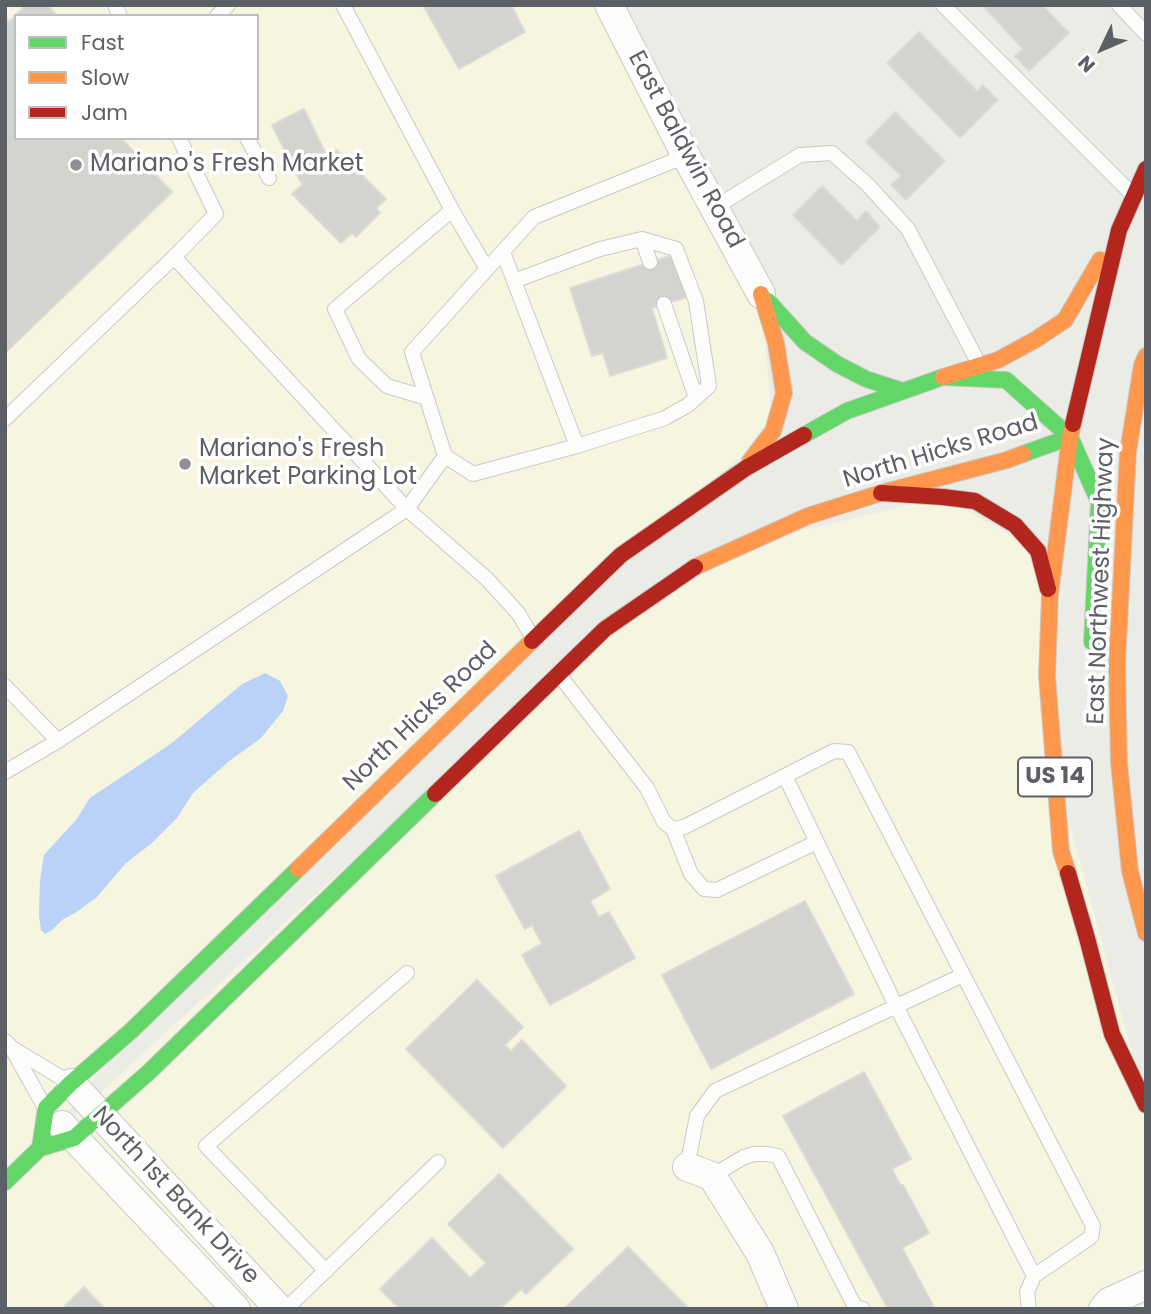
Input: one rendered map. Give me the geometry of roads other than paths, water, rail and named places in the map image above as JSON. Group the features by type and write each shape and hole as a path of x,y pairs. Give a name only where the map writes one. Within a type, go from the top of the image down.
{"main road":[{"name":"East Northwest Highway","path":"1146,169 1119,230 1070,437 1050,595 1047,676 1061,851 1112,1034 1146,1105"},
{"path":"943,377 998,360 1065,320 1134,196"},
{"path":"761,293 805,342 837,364 866,379 903,391"},
{"path":"746,468 774,431 784,393 776,342 761,293"},
{"name":"East Northwest Highway","path":"1144,360 1126,474 1117,664 1119,763 1130,871 1146,933"},
{"path":"1124,383 1144,360"},
{"name":"North Hicks Road","path":"5,1182 40,1148 74,1138 149,1072 605,629 689,570 808,516 881,493 1007,460 1070,437 1006,380 943,377 847,411 746,468 621,555 131,1031 46,1108"},
{"path":"1088,419 1070,437 1099,502 1091,654"},
{"path":"881,493 975,501 1015,525 1038,551 1050,595"},
{"path":"534,639 537,661"},
{"path":"496,735 528,681"},
{"path":"1102,699 1118,728"},
{"path":"40,1148 46,1108"}],"street":[{"name":"East Baldwin Road","path":"609,5 686,156 761,293"},
{"name":"North 1st Bank Drive","path":"71,1083 279,1309"},
{"name":"North 1st Bank Drive","path":"46,1108 236,1309"},
{"path":"700,1172 760,1253 784,1309"},
{"path":"1103,1309 1109,1302 1146,1285"}],"lane":[{"path":"343,5 452,210 487,270"},
{"path":"943,5 1134,196"},
{"path":"1119,5 1146,34"},
{"path":"5,419 216,214 180,140"},
{"path":"248,140 269,178"},
{"path":"714,208 800,155 832,153 869,185 908,229 979,365"},
{"path":"514,281 600,249 642,239 676,249 696,300 709,386 688,405 665,418 577,446 473,474 445,456 412,352 534,217 686,156"},
{"path":"427,398 387,386 359,359 335,309 452,210"},
{"path":"642,239 650,262"},
{"path":"503,252 577,446"},
{"path":"174,257 407,509 487,579 518,613 534,639"},
{"path":"664,304 695,398"},
{"path":"5,772 58,741 407,509 445,456"},
{"path":"558,674 647,789 664,821 673,829 691,874 704,889 717,890 817,842"},
{"path":"5,686 58,741"},
{"path":"673,829 684,827 834,751 848,752 1093,1226 1091,1237 1034,1276 1027,1292 1029,1309"},
{"path":"785,776 896,1006 1034,1276"},
{"path":"326,1271 206,1146 407,973"},
{"path":"863,1309 855,1307 778,1156 754,1154 700,1172 697,1116 715,1091 962,975"},
{"path":"8,1044 71,1083"},
{"path":"8,1044 46,1108"},
{"path":"286,1309 438,1162"}],"water":[{"path":"265,673 280,681 288,696 283,711 261,738 193,793 177,818 152,843 126,863 96,898 45,934 41,930 39,916 44,855 76,820 90,798 172,743 242,684"}],"place":[{"name":"Mariano's Fresh Market","path":"76,165"},
{"name":"Mariano's Fresh Market Parking Lot","path":"185,464"}]}
